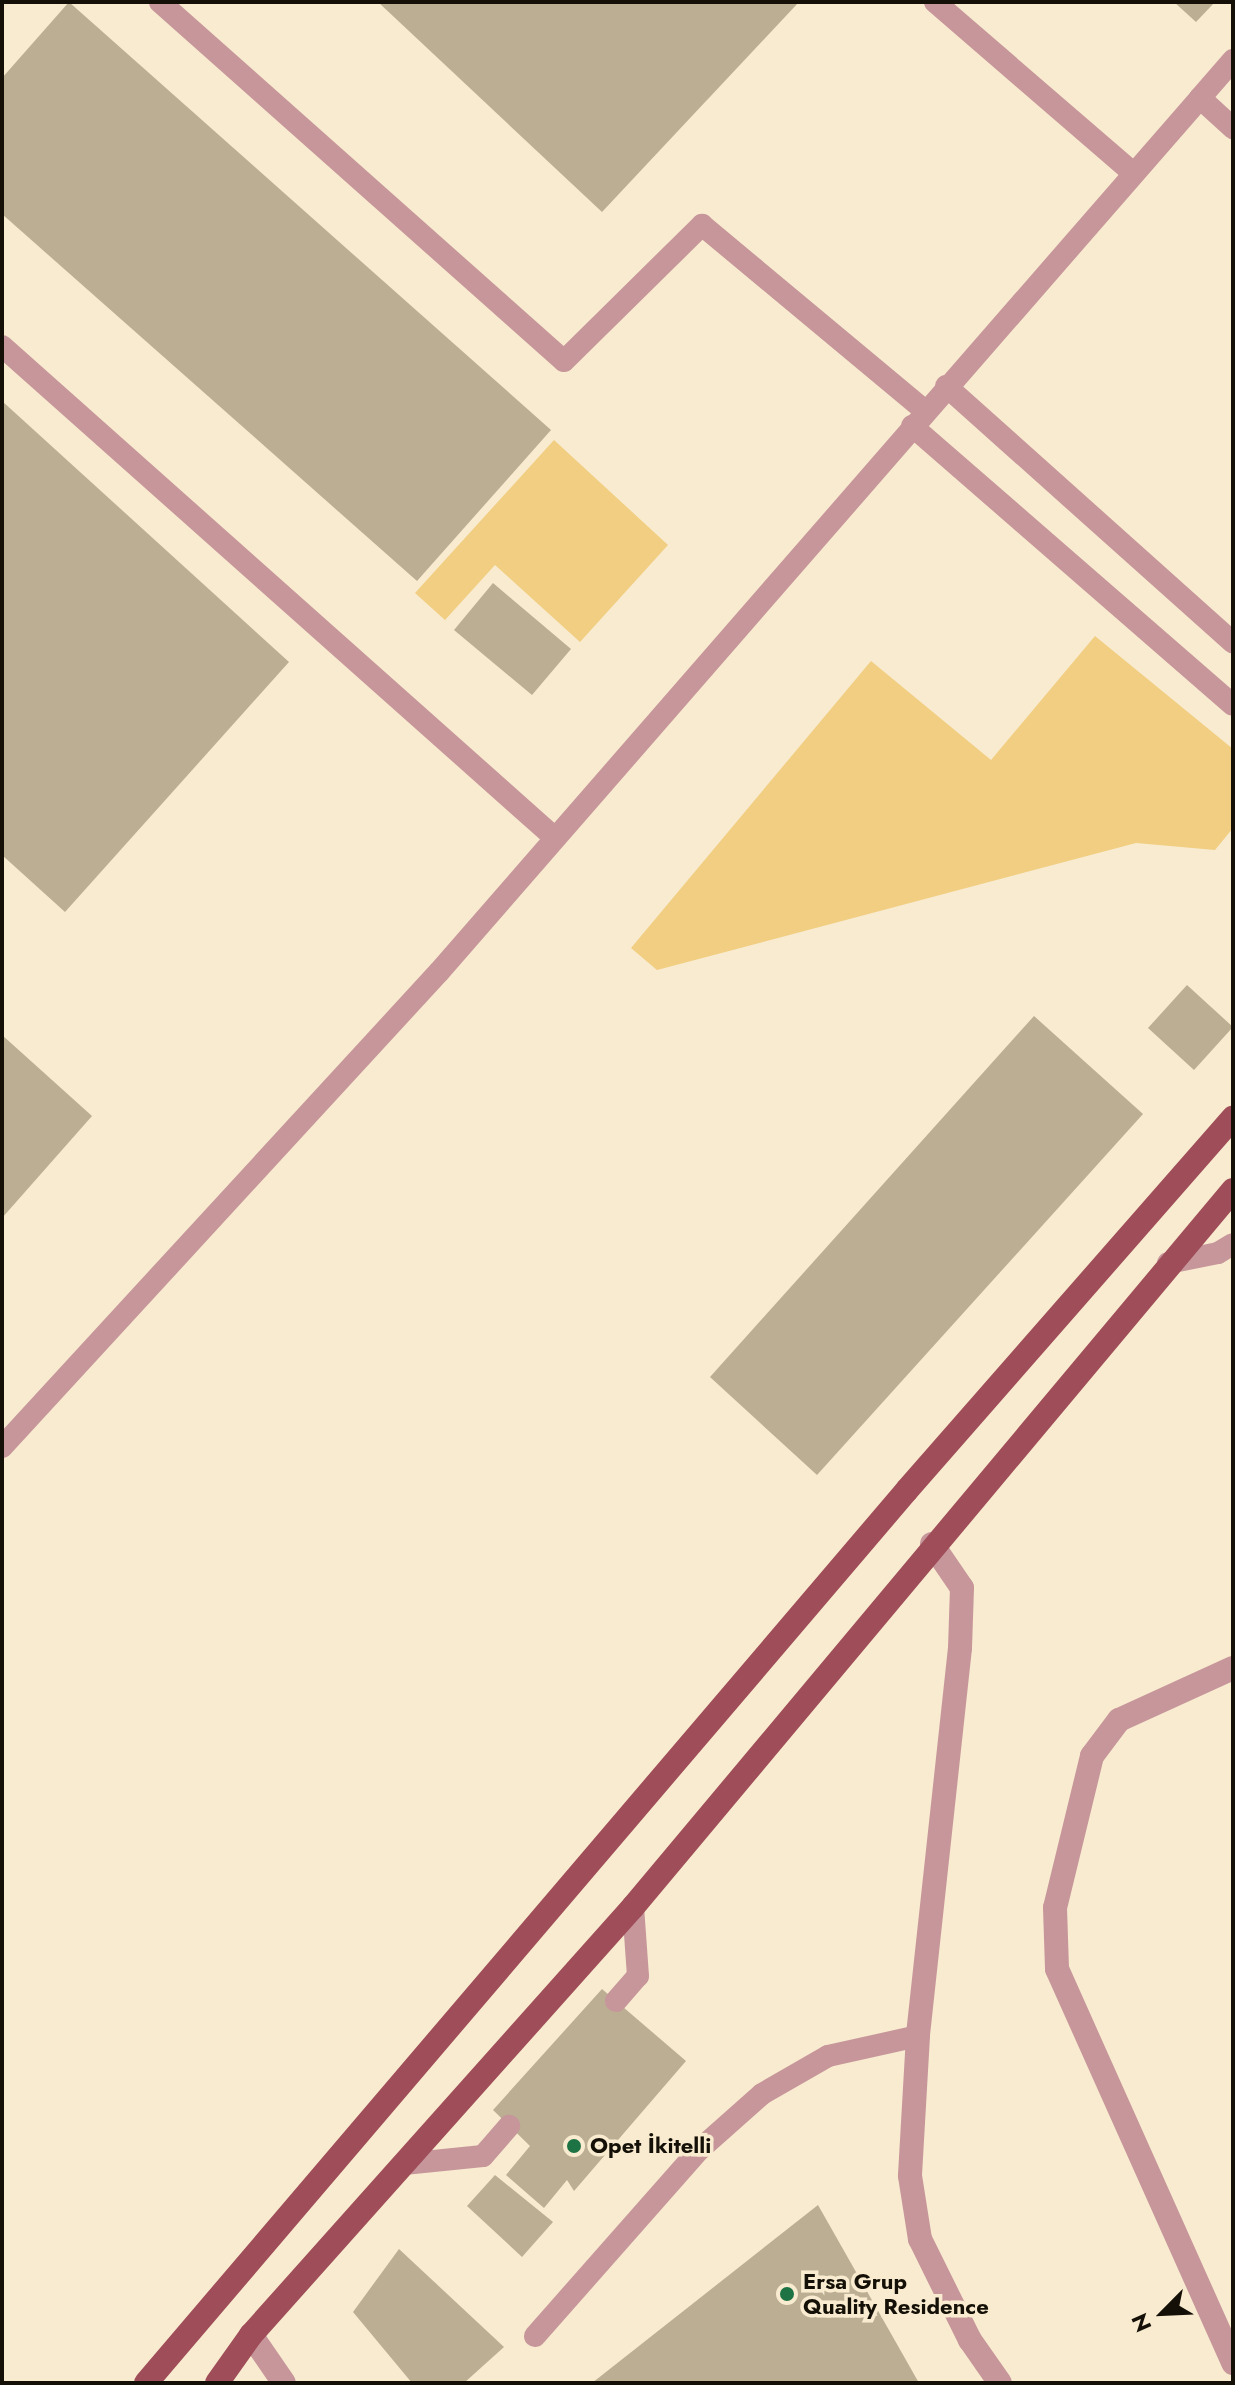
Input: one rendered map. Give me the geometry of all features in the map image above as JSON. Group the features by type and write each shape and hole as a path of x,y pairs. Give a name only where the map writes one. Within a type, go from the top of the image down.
{"main road":[{"path":"146,2383 897,1502 1233,1117"},
{"path":"217,2383 251,2335 633,1907 932,1544 1233,1190"}],"street":[{"path":"932,1544 962,1588 918,2036 910,2176 920,2239 970,2340 1000,2383"},
{"path":"1233,1668 1119,1720 1092,1756 1055,1908 1057,1969 1233,2363"},
{"path":"251,2335 284,2383"}],"lane":[{"path":"160,2 564,361 702,225 1233,705"},
{"path":"935,2 1132,172"},
{"path":"2,1447 439,972 1132,172 1233,60"},
{"path":"1200,98 1233,128"},
{"path":"2,346 555,838"},
{"path":"946,386 1233,643"},
{"path":"1168,1263 1218,1253 1233,1244"},
{"path":"616,2001 638,1976 633,1907"},
{"path":"535,2336 699,2150 762,2094 828,2056 918,2036"},
{"path":"404,2164 483,2156 509,2126"}],"shaded area":[{"path":"554,440 668,545 580,642 495,565 445,620 415,593"},
{"path":"1095,636 1233,749 1233,828 1215,850 1136,843 657,970 631,948 871,661 991,760"}],"building":[{"path":"69,2 551,430 417,581 2,214 2,78"},
{"path":"378,2 799,2 602,212"},
{"path":"1174,2 1215,2 1196,22"},
{"path":"2,401 289,662 65,912 2,855"},
{"path":"493,583 571,649 532,695 454,630"},
{"path":"1187,985 1233,1027 1194,1070 1148,1028"},
{"path":"1034,1016 1143,1114 817,1475 710,1377"},
{"path":"2,1035 92,1116 2,1218"},
{"path":"602,1989 686,2061 574,2191 567,2180 544,2208 506,2175 530,2146 493,2110"},
{"path":"495,2175 553,2222 522,2257 467,2206"},
{"name":"Ersa Grup Quality Residence","path":"818,2205 919,2383 592,2383"},
{"path":"399,2249 504,2347 464,2383 412,2383 353,2312"}],"place":[{"name":"Opet İkitelli","path":"574,2146"},
{"name":"Ersa Grup Quality Residence","path":"787,2294"}]}
